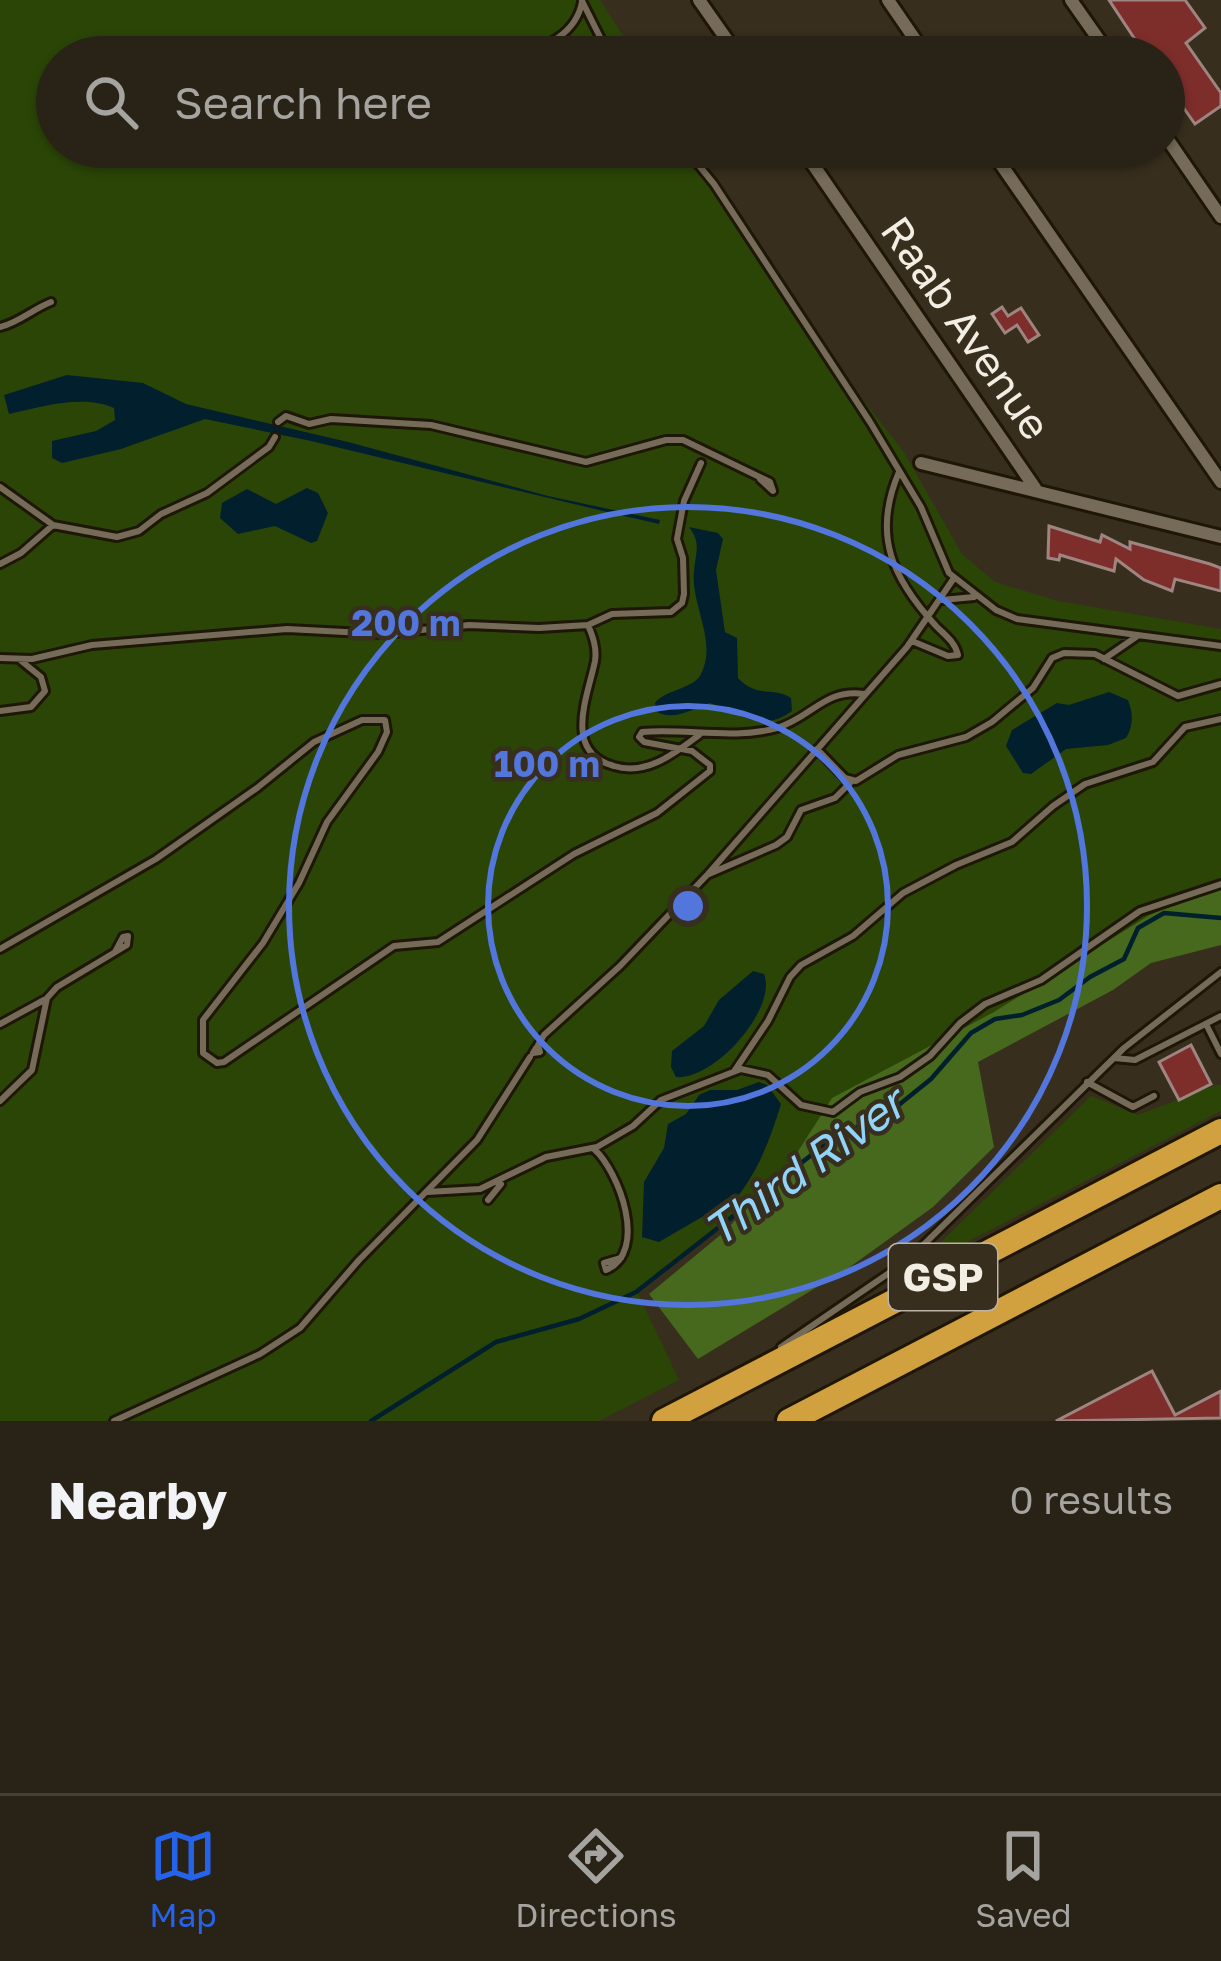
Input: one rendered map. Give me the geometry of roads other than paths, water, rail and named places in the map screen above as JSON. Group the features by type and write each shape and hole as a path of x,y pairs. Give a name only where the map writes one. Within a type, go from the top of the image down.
{"highway":[{"name":"GSP","path":"671,1418 1221,1131"},
{"name":"GSP","path":"789,1421 1221,1196"}],"street":[{"path":"699,0 724,36"},
{"path":"887,0 912,36"},
{"path":"1071,0 1096,36"},
{"path":"1185,165 1221,217"},
{"name":"Raab Avenue","path":"815,168 1035,488"},
{"path":"1004,168 1221,482"},
{"path":"921,463 1221,537"}],"lane":[{"path":"561,36 577,18 581,1"},
{"path":"581,1 599,36"},
{"path":"701,168 921,507 933,542 954,578 1017,620 1221,646"},
{"path":"0,327 51,302"},
{"path":"278,422 286,416 308,424 331,419 417,423 586,462 683,440 760,478"},
{"path":"0,487 53,525 106,536 139,531 161,514 207,493 269,447 275,437"},
{"path":"0,658 287,628 405,634 469,625 588,625 604,615 671,612 682,603 685,572 677,538 684,501 701,463"},
{"path":"899,472 885,510 892,564 956,645 958,655 948,656 911,640"},
{"path":"0,564 53,525"},
{"path":"536,1048 533,1053 539,1052 544,1035 620,966 708,874 911,640 954,578"},
{"path":"942,600 978,598"},
{"path":"588,625 596,647 595,662 580,721 592,753 612,766 635,768 659,762 701,734"},
{"path":"1104,658 1138,634"},
{"path":"708,874 776,845 787,837 801,811 835,798 851,782 898,755 966,737 992,722 1033,688 1052,658 1080,651 1104,658 1178,696 1221,684"},
{"path":"0,711 32,707 45,691 41,677 19,659"},
{"path":"0,949 156,859 314,742 362,721 385,720 387,732 378,752 327,823 263,943 203,1020 203,1053 218,1064 394,946 438,942 574,854 657,813 710,771 701,757 644,742 640,734 768,730 792,722 833,695 864,694"},
{"path":"735,1071 790,977 802,965 854,936 903,893 1012,842 1085,784 1153,762 1185,727 1221,719"},
{"path":"817,749 851,782"},
{"path":"728,850 735,850 739,863"},
{"path":"427,1192 464,1192 504,1180 546,1157 605,1143 661,1100 735,1071 760,1071 801,1106 833,1112 860,1092 900,1076 930,1056 985,1004 1041,980 1140,911 1221,884"},
{"path":"0,1024 127,945 128,936 115,952"},
{"path":"671,1418 908,1260 1087,1082 1221,972"},
{"path":"0,1101 32,1070 46,998"},
{"path":"1114,1058 1135,1060 1221,1016"},
{"path":"1205,1024 1221,1054"},
{"path":"114,1421 284,1340 477,1140 530,1057"},
{"path":"1087,1082 1133,1107 1154,1096"},
{"path":"605,1143 603,1151 615,1173 628,1227 621,1258"},
{"path":"592,1148 608,1161"},
{"path":"488,1200 504,1180"},
{"path":"1018,1302 1221,1208"}],"water":[{"path":"67,375 143,383 186,404 660,520 659,524 205,419 121,449 62,463 52,458 52,441 96,431 115,420 114,408 75,402 9,414 4,395"},
{"path":"307,488 318,493 328,513 317,541 311,543 275,526 238,534 220,518 222,503 247,489 276,504"},
{"path":"689,527 718,533 723,539 716,570 725,632 737,638 738,678 752,688 791,698 792,711 781,718 760,721 710,703 676,715 657,712 655,703 697,679 705,661 707,649 694,584 696,542"},
{"path":"1109,692 1128,700 1132,719 1126,738 1108,745 1066,749 1031,774 1023,773 1006,746 1012,730 1057,703 1069,705"},
{"path":"753,971 764,974 766,988 762,1005 740,1040 708,1067 676,1077 672,1051 704,1026 719,1000"},
{"path":"759,1082 781,1104 764,1152 738,1196 659,1242 642,1237 644,1182 664,1148 668,1124 686,1114 699,1095"}],"waterway":[{"name":"Third River","path":"371,1421 496,1342 579,1319 636,1292 828,1142 895,1108 931,1079 971,1033 995,1019 1022,1015 1059,1000 1124,959 1138,928 1164,913 1221,918"}]}
